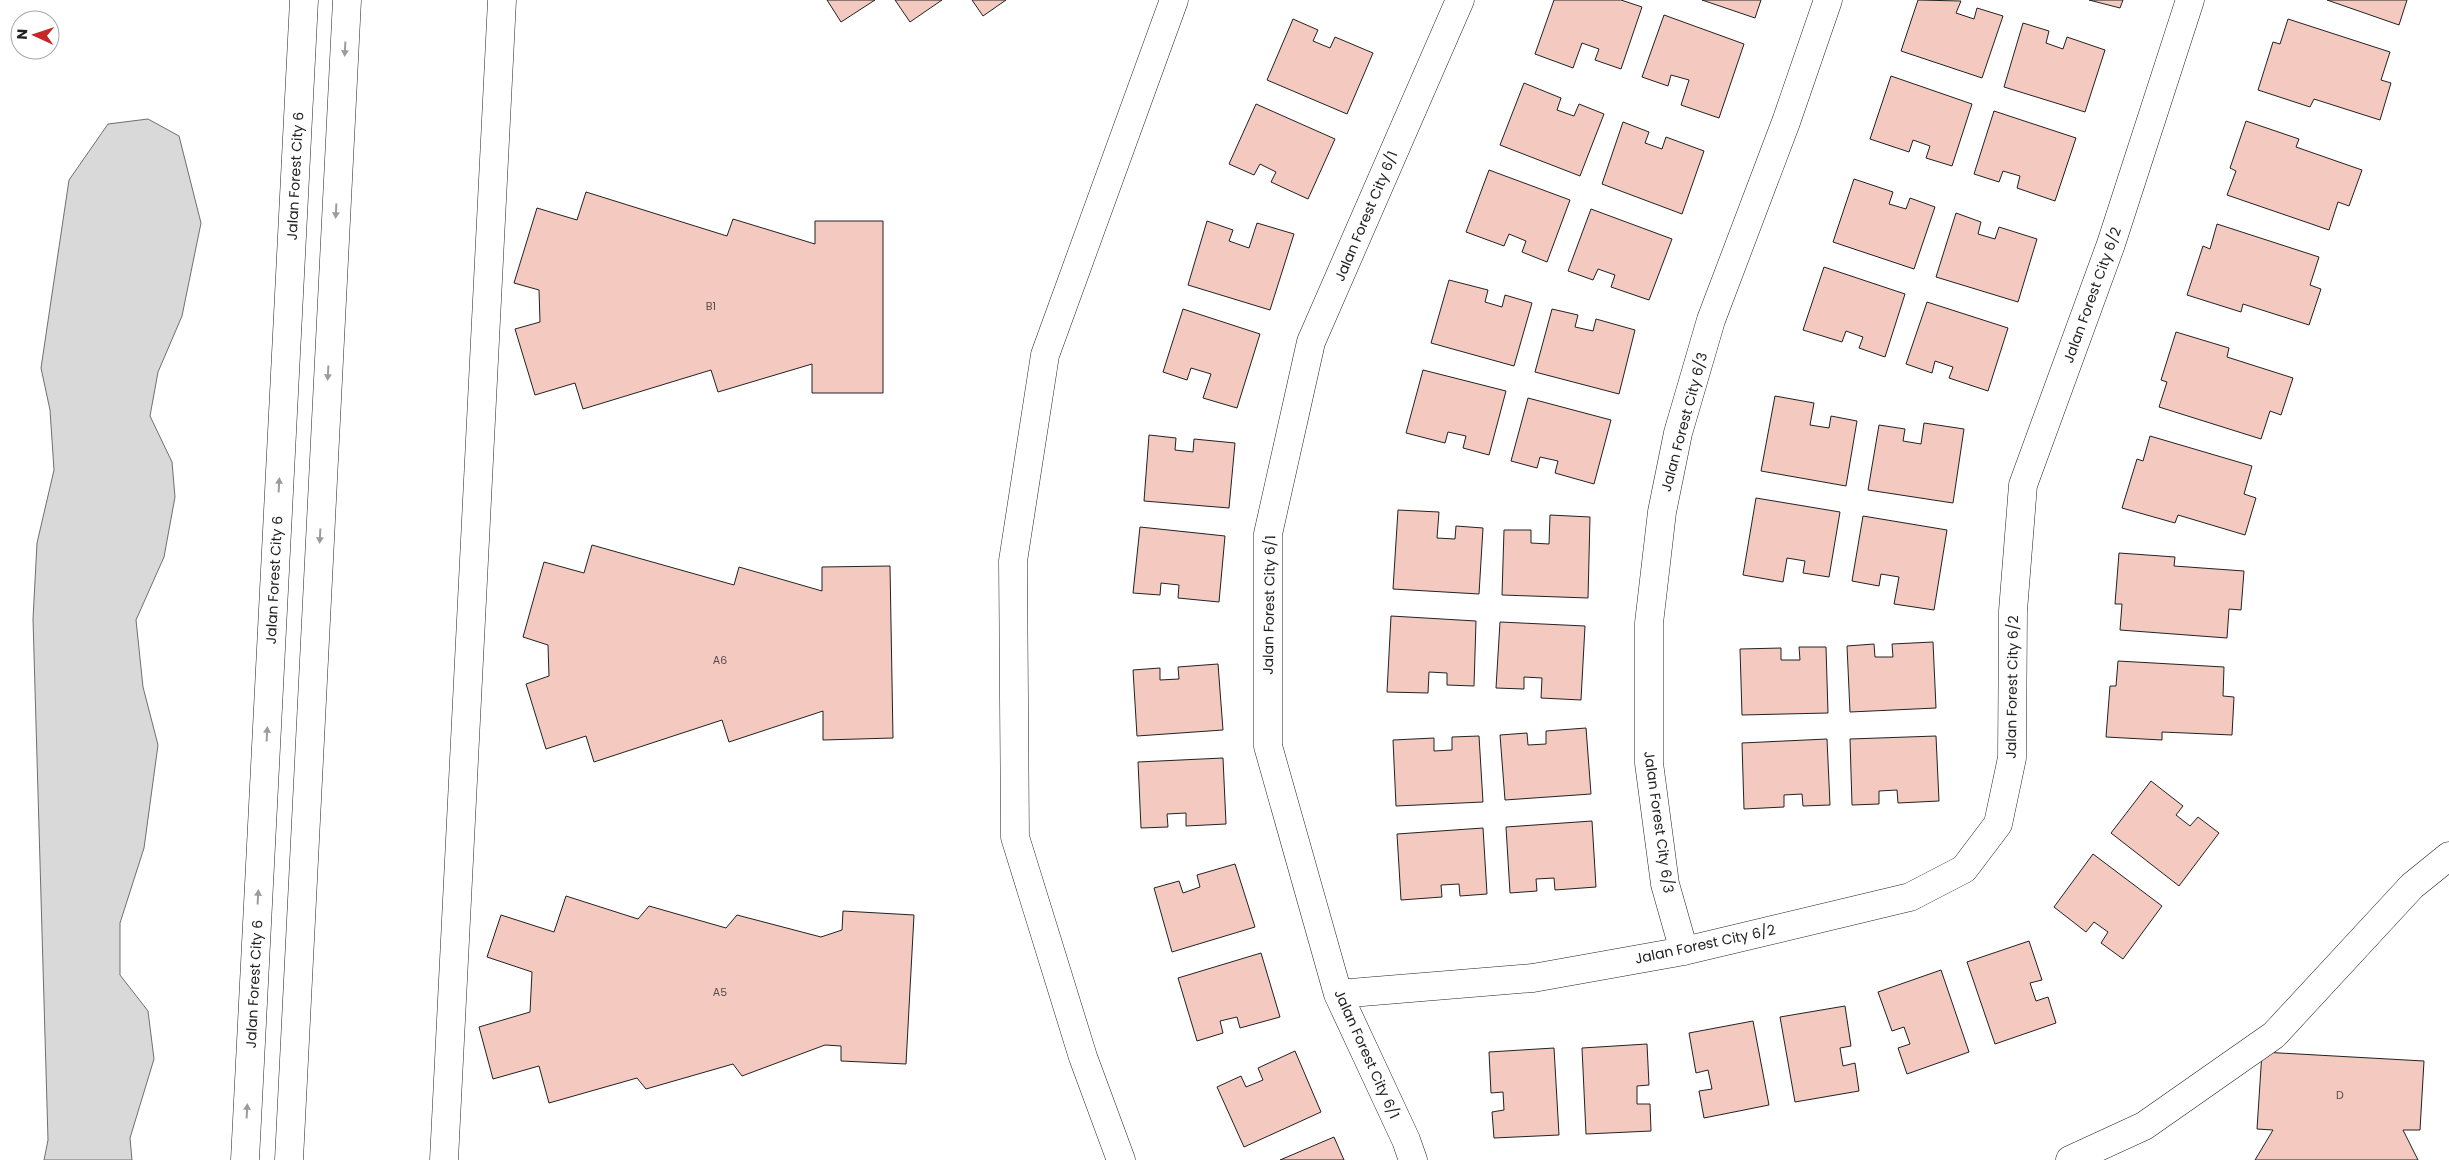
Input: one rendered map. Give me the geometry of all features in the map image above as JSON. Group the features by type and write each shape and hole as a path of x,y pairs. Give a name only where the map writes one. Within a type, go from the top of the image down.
{"street":[{"name":"Jalan Forest City 6","path":"245,1160 304,0"},
{"path":"292,1156 347,0"},
{"path":"444,1160 502,0"},
{"path":"1122,1160 1083,1057 1015,837 1013,561 1045,355 1174,0"},
{"name":"Jalan Forest City 6/1","path":"1413,1160 1406,1140 1338,994 1268,746 1268,534 1312,342 1460,0"},
{"name":"Jalan Forest City 6/3","path":"1684,951 1665,884 1649,763 1649,623 1662,512 1678,434 1712,320 1786,122 1828,0"},
{"name":"Jalan Forest City 6/2","path":"1338,994 1533,978 1684,951 1910,897 1964,869 1998,824 2012,758 2013,611 2023,486 2111,244 2190,0"},
{"path":"2070,1160 2144,1126 2274,1035 2412,886 2449,856"}],"shaded area":[{"path":"148,119 179,136 201,223 182,316 158,372 150,416 172,462 175,497 164,557 136,620 143,687 158,745 144,848 120,923 120,975 148,1011 154,1059 130,1138 132,1160 44,1160 48,1140 33,619 37,543 54,470 50,410 41,368 69,180 108,124"}],"building":[{"path":"827,0 875,0 841,22"},
{"path":"895,0 942,0 910,22"},
{"path":"972,0 1006,0 983,16"},
{"path":"1554,0 1621,0 1642,7 1621,69 1595,60 1599,49 1582,43 1573,68 1535,54"},
{"path":"1702,0 1761,0 1755,18"},
{"path":"1918,0 1961,1 1956,13 1974,19 1977,8 2003,16 1982,78 1901,51"},
{"path":"2089,0 2123,0 2120,8"},
{"path":"2327,0 2407,0 2399,25"},
{"path":"1664,15 1744,44 1719,118 1681,105 1689,80 1671,75 1668,86 1642,77"},
{"path":"1293,19 1318,30 1313,41 1330,48 1335,37 1373,53 1347,114 1267,80"},
{"path":"2288,19 2390,52 2381,80 2391,83 2380,120 2314,99 2310,107 2258,90 2273,42 2280,44"},
{"path":"2023,23 2049,31 2046,43 2063,49 2067,37 2105,50 2085,112 2004,87"},
{"path":"1891,76 1972,104 1952,166 1926,158 1930,146 1913,140 1909,152 1870,139"},
{"path":"1524,83 1561,98 1557,110 1574,116 1579,104 1604,114 1580,176 1500,145"},
{"path":"1256,104 1335,139 1308,199 1271,182 1276,172 1260,164 1254,175 1229,164"},
{"path":"1994,111 2076,138 2055,201 2017,188 2020,176 2003,171 1999,182 1974,174"},
{"path":"2246,121 2299,139 2296,147 2362,170 2349,206 2338,202 2329,230 2227,195 2236,171 2230,168"},
{"path":"1623,122 1649,132 1645,143 1662,149 1666,137 1704,151 1682,214 1602,184"},
{"path":"1489,170 1570,200 1547,262 1522,252 1526,241 1509,234 1504,246 1466,232"},
{"path":"1854,179 1893,192 1889,204 1906,209 1910,198 1935,207 1914,269 1833,242"},
{"path":"586,192 727,236 733,219 815,244 815,221 883,221 883,393 812,393 812,364 718,392 711,370 583,409 575,383 535,395 515,329 540,322 539,290 514,283 537,208 577,220"},
{"path":"1591,209 1672,239 1649,300 1611,287 1615,275 1598,269 1593,280 1568,271"},
{"path":"1956,213 1981,222 1978,234 1995,239 1999,227 2037,239 2018,302 1936,277"},
{"path":"1207,221 1233,230 1229,241 1249,248 1257,223 1294,234 1270,310 1188,285"},
{"path":"2217,224 2319,257 2310,285 2321,289 2309,325 2243,304 2241,312 2187,295 2203,246 2210,249"},
{"path":"1824,267 1905,294 1885,357 1859,348 1863,337 1846,331 1842,342 1803,330"},
{"path":"1449,280 1488,290 1485,302 1502,307 1505,295 1532,303 1514,366 1431,343"},
{"path":"1927,302 2008,328 1988,391 1949,378 1953,367 1935,361 1932,373 1906,364"},
{"path":"1183,309 1260,334 1237,408 1203,398 1211,374 1191,368 1187,380 1163,372"},
{"path":"1552,309 1578,315 1575,327 1593,331 1596,319 1635,330 1619,394 1535,372"},
{"path":"2176,332 2229,348 2227,357 2293,378 2281,415 2270,411 2261,439 2159,407 2167,382 2161,380"},
{"path":"1423,370 1506,391 1489,455 1463,448 1466,436 1448,432 1445,443 1406,433"},
{"path":"1775,396 1814,403 1810,425 1829,428 1831,416 1857,421 1846,486 1761,471"},
{"path":"1528,398 1611,420 1594,484 1555,473 1558,461 1540,457 1537,468 1511,461"},
{"path":"1924,423 1964,429 1953,503 1868,490 1879,425 1905,429 1903,441 1921,444"},
{"path":"1149,435 1176,438 1175,450 1193,452 1194,439 1235,443 1229,508 1144,501"},
{"path":"2150,436 2252,466 2244,494 2256,498 2245,535 2178,515 2175,523 2122,508 2137,459 2143,461"},
{"path":"1756,498 1840,512 1829,577 1803,573 1805,561 1787,558 1783,582 1743,575"},
{"path":"1398,510 1439,512 1437,538 1455,539 1456,526 1483,528 1479,594 1393,589"},
{"path":"1550,515 1590,517 1588,598 1502,595 1504,530 1531,530 1531,543 1549,544"},
{"path":"1863,516 1947,530 1934,610 1894,604 1899,577 1881,574 1879,586 1852,581"},
{"path":"1140,527 1225,536 1219,602 1178,598 1179,585 1161,583 1160,595 1133,593"},
{"path":"592,545 734,585 739,567 822,591 822,567 890,566 893,738 823,740 823,711 729,742 722,720 594,762 586,736 546,749 526,684 549,676 548,645 523,637 544,562 584,573"},
{"path":"2119,553 2175,557 2174,566 2244,571 2241,610 2229,609 2227,638 2120,630 2122,604 2115,604"},
{"path":"1391,616 1476,621 1474,686 1447,685 1447,673 1429,672 1428,693 1387,692"},
{"path":"1500,622 1585,626 1581,700 1541,698 1542,678 1524,677 1524,689 1496,688"},
{"path":"1933,642 1936,708 1850,712 1847,646 1874,644 1875,657 1893,657 1892,644"},
{"path":"1799,647 1826,647 1828,713 1742,715 1740,649 1781,648 1781,660 1800,660"},
{"path":"2118,661 2224,667 2223,696 2234,697 2232,735 2162,732 2162,740 2106,737 2110,686 2116,686"},
{"path":"1218,664 1223,730 1137,736 1133,670 1160,668 1160,680 1179,679 1178,667"},
{"path":"1586,728 1591,794 1505,800 1500,735 1527,733 1528,745 1546,744 1546,731"},
{"path":"1479,736 1483,802 1396,806 1393,740 1434,738 1434,751 1452,750 1452,737"},
{"path":"1936,736 1939,801 1898,803 1897,790 1879,791 1879,804 1852,805 1850,739"},
{"path":"1827,739 1830,805 1803,806 1802,794 1784,795 1784,807 1744,809 1742,743"},
{"path":"1223,758 1226,824 1186,826 1186,813 1167,814 1168,827 1141,828 1138,762"},
{"path":"2151,781 2183,806 2176,815 2190,826 2198,817 2219,833 2179,886 2111,833"},
{"path":"1592,821 1596,887 1555,890 1554,878 1536,879 1537,891 1510,893 1506,827"},
{"path":"1483,828 1487,894 1460,896 1459,884 1441,885 1442,897 1401,900 1397,834"},
{"path":"2093,854 2162,906 2123,959 2101,943 2108,932 2094,922 2086,932 2054,907"},
{"path":"1235,864 1255,927 1172,952 1154,888 1179,881 1183,893 1200,887 1197,875"},
{"path":"566,896 638,919 649,906 726,928 737,915 821,937 842,930 843,911 914,915 906,1064 841,1061 841,1046 825,1045 742,1076 733,1064 646,1089 637,1078 549,1103 539,1066 493,1079 479,1027 530,1012 532,972 487,957 501,915 554,932"},
{"path":"2029,941 2042,980 2030,983 2036,1001 2048,997 2056,1023 1995,1044 1967,962"},
{"path":"1261,953 1280,1017 1240,1028 1237,1017 1220,1021 1223,1033 1197,1041 1178,978"},
{"path":"1941,970 1969,1052 1907,1074 1898,1048 1910,1044 1904,1027 1892,1031 1878,992"},
{"path":"1845,1006 1851,1046 1840,1048 1843,1066 1855,1063 1859,1091 1795,1102 1780,1017"},
{"path":"1753,1021 1769,1105 1704,1118 1699,1091 1712,1089 1708,1070 1696,1073 1689,1033"},
{"path":"1647,1044 1649,1085 1637,1086 1637,1104 1650,1104 1651,1131 1586,1134 1582,1048"},
{"path":"1554,1048 1559,1135 1494,1138 1492,1112 1504,1110 1503,1092 1491,1093 1489,1052"},
{"path":"1295,1051 1321,1112 1244,1147 1217,1087 1241,1076 1246,1087 1263,1080 1258,1068"},
{"path":"2262,1052 2424,1061 2420,1130 2403,1130 2418,1160 2255,1160 2273,1130 2257,1129"},
{"path":"1334,1137 1344,1160 1280,1160"}]}
